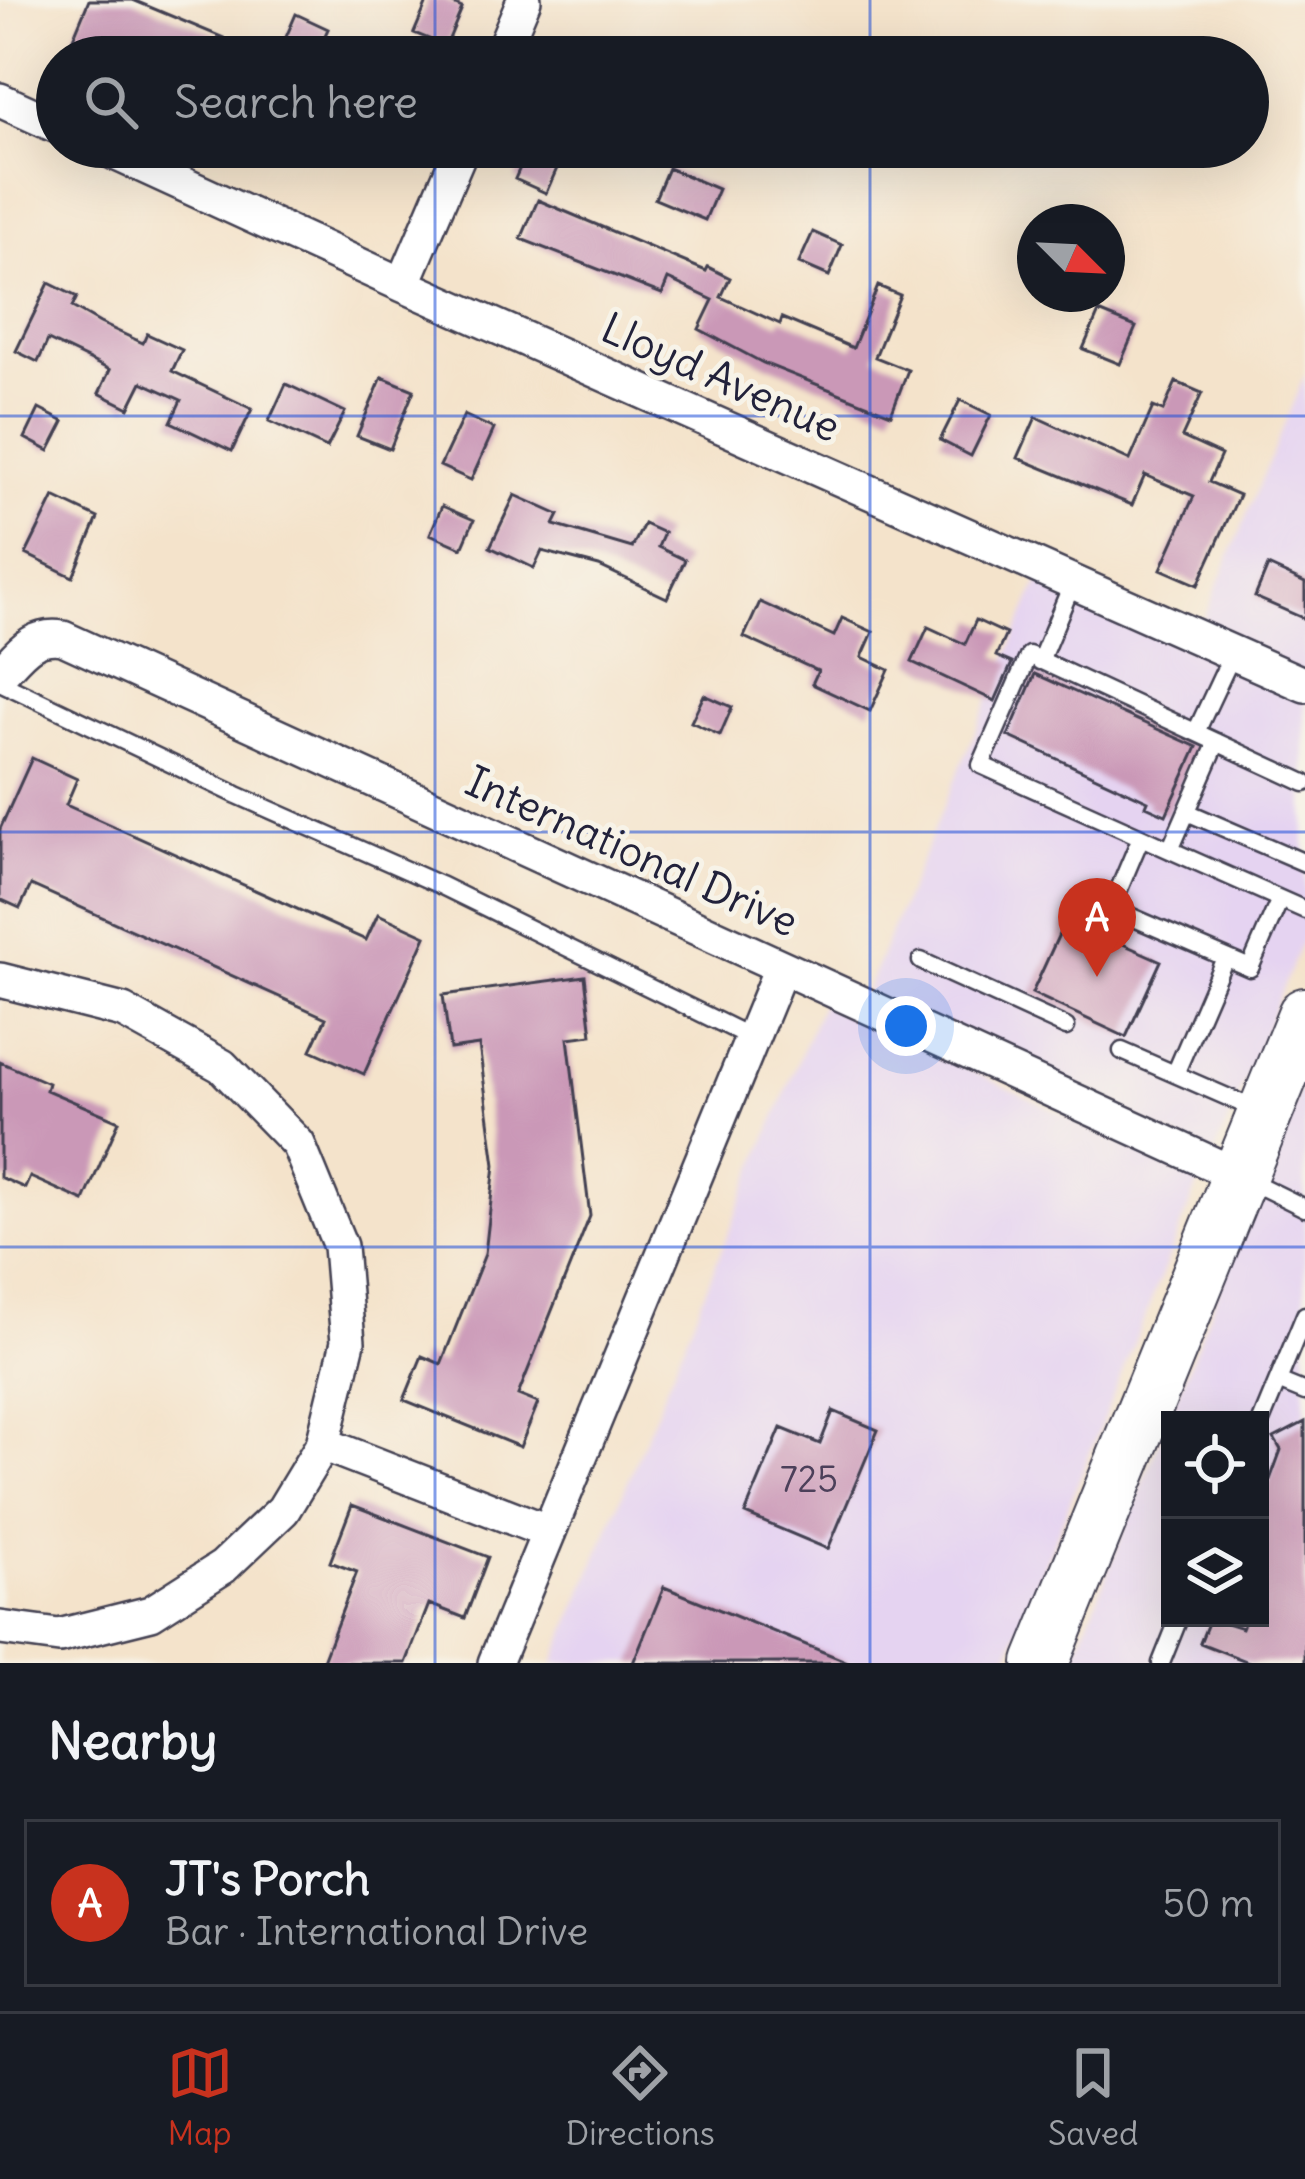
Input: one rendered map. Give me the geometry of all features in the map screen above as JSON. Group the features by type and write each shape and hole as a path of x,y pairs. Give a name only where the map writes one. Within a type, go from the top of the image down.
{"main road":[{"path":"1041,1663 1305,1015"}],"street":[{"path":"509,36 524,0"},
{"path":"0,100 36,116"},
{"name":"Lloyd Avenue","path":"148,168 1305,685"},
{"path":"403,285 453,168"},
{"name":"International Drive","path":"0,678 33,640 45,635 63,638 1237,1175"},
{"path":"495,1663 781,968"},
{"path":"0,980 123,1011 222,1066 298,1144 340,1246 348,1342 323,1444 283,1510 223,1567 151,1613 59,1636 0,1628"},
{"path":"323,1444 549,1532"}],"lane":[{"path":"1040,661 1073,582"},
{"path":"1196,732 1233,653"},
{"path":"1305,783 1029,655 981,766 1305,910"},
{"path":"0,678 752,1037"},
{"path":"1170,850 1217,742"},
{"path":"1187,812 1305,862"},
{"path":"1141,837 1111,908 1250,968 1280,899"},
{"path":"1175,1074 1225,958"},
{"path":"921,961 1066,1027"},
{"path":"1122,1051 1264,1113"},
{"path":"1237,1175 1305,1208"},
{"path":"1265,1411 1305,1315"},
{"path":"1278,1381 1305,1392"},
{"path":"1161,1663 1175,1627"}],"shaded area":[{"path":"1305,374 1305,934 1214,1155 865,993 1039,581 1192,648"},
{"path":"823,1000 1200,1180 1005,1663 554,1663"},
{"path":"1305,1077 1305,1663 1072,1663 1161,1437 1161,1627 1269,1627 1269,1411 1171,1411"}],"building":[{"path":"89,0 133,0 219,36 74,36"},
{"path":"428,0 444,0 462,8 450,36 414,33"},
{"path":"296,14 328,29 325,36 286,36"},
{"path":"520,168 557,168 546,193 515,179"},
{"path":"668,168 718,189 705,220 655,199"},
{"path":"538,200 706,271 708,267 730,278 721,297 780,324 782,318 853,348 878,286 900,295 875,357 908,370 891,414 763,363 699,329 713,300 668,279 662,294 521,239"},
{"path":"813,232 842,245 829,276 799,263"},
{"path":"49,283 77,297 72,307 100,323 143,343 147,334 182,350 172,371 252,409 232,451 171,422 181,400 142,382 129,408 99,393 110,370 48,340 38,362 16,351"},
{"path":"1099,312 1136,327 1120,364 1083,349"},
{"path":"382,377 414,390 390,449 357,436"},
{"path":"1176,382 1202,393 1182,437 1221,455 1209,482 1239,495 1198,585 1161,569 1194,496 1145,475 1132,505 1018,458 1036,417 1130,460 1153,407 1163,411"},
{"path":"286,384 345,412 327,448 269,421"},
{"path":"960,400 991,415 971,456 940,440"},
{"path":"39,409 64,422 49,451 25,438"},
{"path":"464,415 494,429 471,480 440,466"},
{"path":"515,495 559,515 554,525 632,548 644,524 664,533 658,547 685,560 667,598 599,566 542,551 534,568 490,547"},
{"path":"54,497 98,518 73,577 26,554"},
{"path":"442,506 474,520 462,548 430,534"},
{"path":"1268,566 1305,583 1305,619 1255,597"},
{"path":"760,602 834,636 842,618 873,632 862,657 889,670 870,711 812,684 818,671 744,637"},
{"path":"976,620 1006,634 996,656 1012,663 995,701 912,662 928,627 965,644"},
{"path":"1035,674 1197,747 1166,815 1146,806 1148,801 1008,736"},
{"path":"704,695 732,707 720,735 691,722"},
{"path":"32,758 77,779 66,805 366,940 378,914 426,936 364,1074 311,1050 326,1018 31,885 20,908 0,899 0,829"},
{"path":"1066,919 1161,961 1126,1037 1032,993"},
{"path":"585,976 592,1035 568,1038 590,1216 518,1395 538,1403 520,1447 404,1400 422,1356 441,1364 485,1254 495,1165 479,1045 450,1049 443,995"},
{"path":"0,1062 48,1083 46,1090 119,1121 84,1201 30,1177 25,1188 0,1177"},
{"path":"833,1411 878,1430 828,1549 745,1514 781,1428 820,1444"},
{"path":"1305,1422 1305,1663 1251,1663 1200,1643 1206,1627 1269,1627 1269,1483 1281,1450 1274,1438"},
{"path":"352,1505 488,1557 465,1618 429,1604 406,1663 322,1663 357,1572 330,1562"},
{"path":"664,1587 848,1662 848,1663 633,1663"}],"place":[{"name":"JT's Porch","path":"1097,977"}]}
